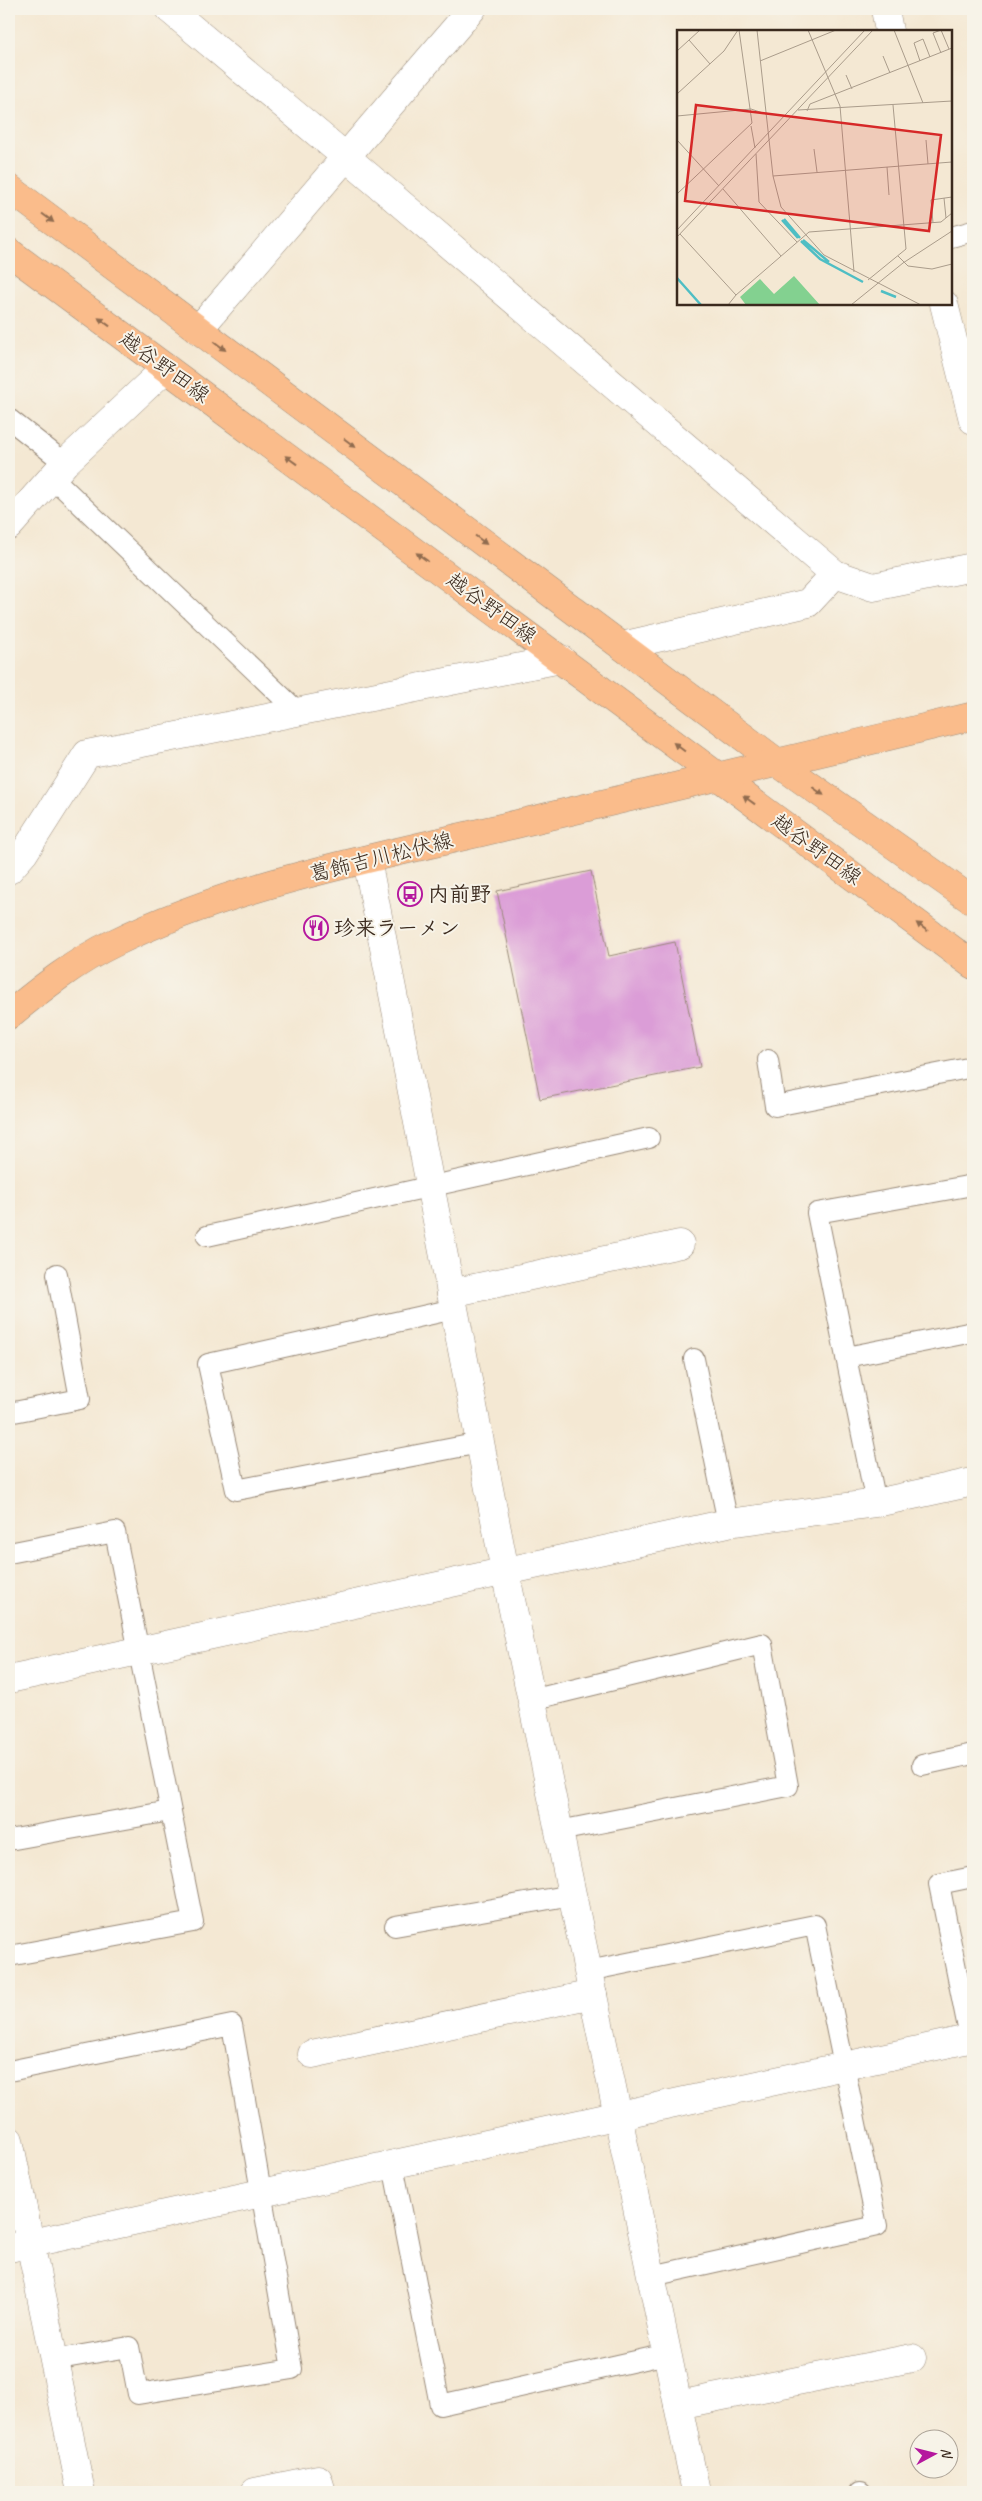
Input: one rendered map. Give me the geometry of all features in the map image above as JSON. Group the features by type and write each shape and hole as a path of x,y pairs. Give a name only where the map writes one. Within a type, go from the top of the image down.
{"main road":[{"path":"9,188 778,763 973,901"},
{"name":"越谷野田線","path":"9,252 973,964"},
{"path":"778,763 973,716"},
{"name":"葛飾吉川松伏線","path":"9,1015 57,977 112,943 182,913 250,890 367,860 778,763"}],"street":[{"path":"169,9 346,157 835,574 873,587 973,567"},
{"path":"198,330 472,9"},
{"path":"885,9 889,30"},
{"path":"944,305 973,420"},
{"path":"9,526 58,470 166,368"},
{"path":"622,646 808,603 835,574"},
{"path":"9,870 24,853 87,754 562,659"},
{"path":"367,860 531,1700 696,2492"},
{"path":"453,1301 680,1244"},
{"path":"9,1679 728,1523 876,1502 973,1482"},
{"path":"312,2054 590,1982"},
{"path":"19,2246 972,2038"},
{"path":"9,2140 19,2246 53,2360 81,2492"},
{"path":"678,2405 912,2358"},
{"path":"255,2492 318,2480 322,2492"}],"lane":[{"path":"952,237 973,231"},
{"path":"9,419 299,713"},
{"path":"768,1060 775,1106 973,1067"},
{"path":"207,1236 430,1185 649,1138"},
{"path":"876,1502 816,1213 973,1186"},
{"path":"9,1413 80,1399 57,1274"},
{"path":"453,1301 208,1364 236,1490 480,1443"},
{"path":"846,1356 973,1332"},
{"path":"694,1360 728,1523"},
{"path":"9,1553 115,1532 193,1922 9,1956"},
{"path":"531,1700 762,1644 788,1786 559,1831"},
{"path":"922,1765 973,1754"},
{"path":"9,1840 170,1811"},
{"path":"972,2038 940,1884 973,1877"},
{"path":"395,1926 572,1895"},
{"path":"590,1982 815,1926 842,2066 877,2226 652,2276"},
{"path":"9,2071 232,2025 263,2194 292,2369 138,2394 129,2347 53,2360"},
{"path":"393,2165 440,2405 667,2354"}],"building":[{"path":"591,871 609,956 675,942 700,1067 540,1099 497,891"}],"place":[{"name":"内前野","path":"410,894"},
{"name":"珍来ラーメン","path":"316,928"}]}
